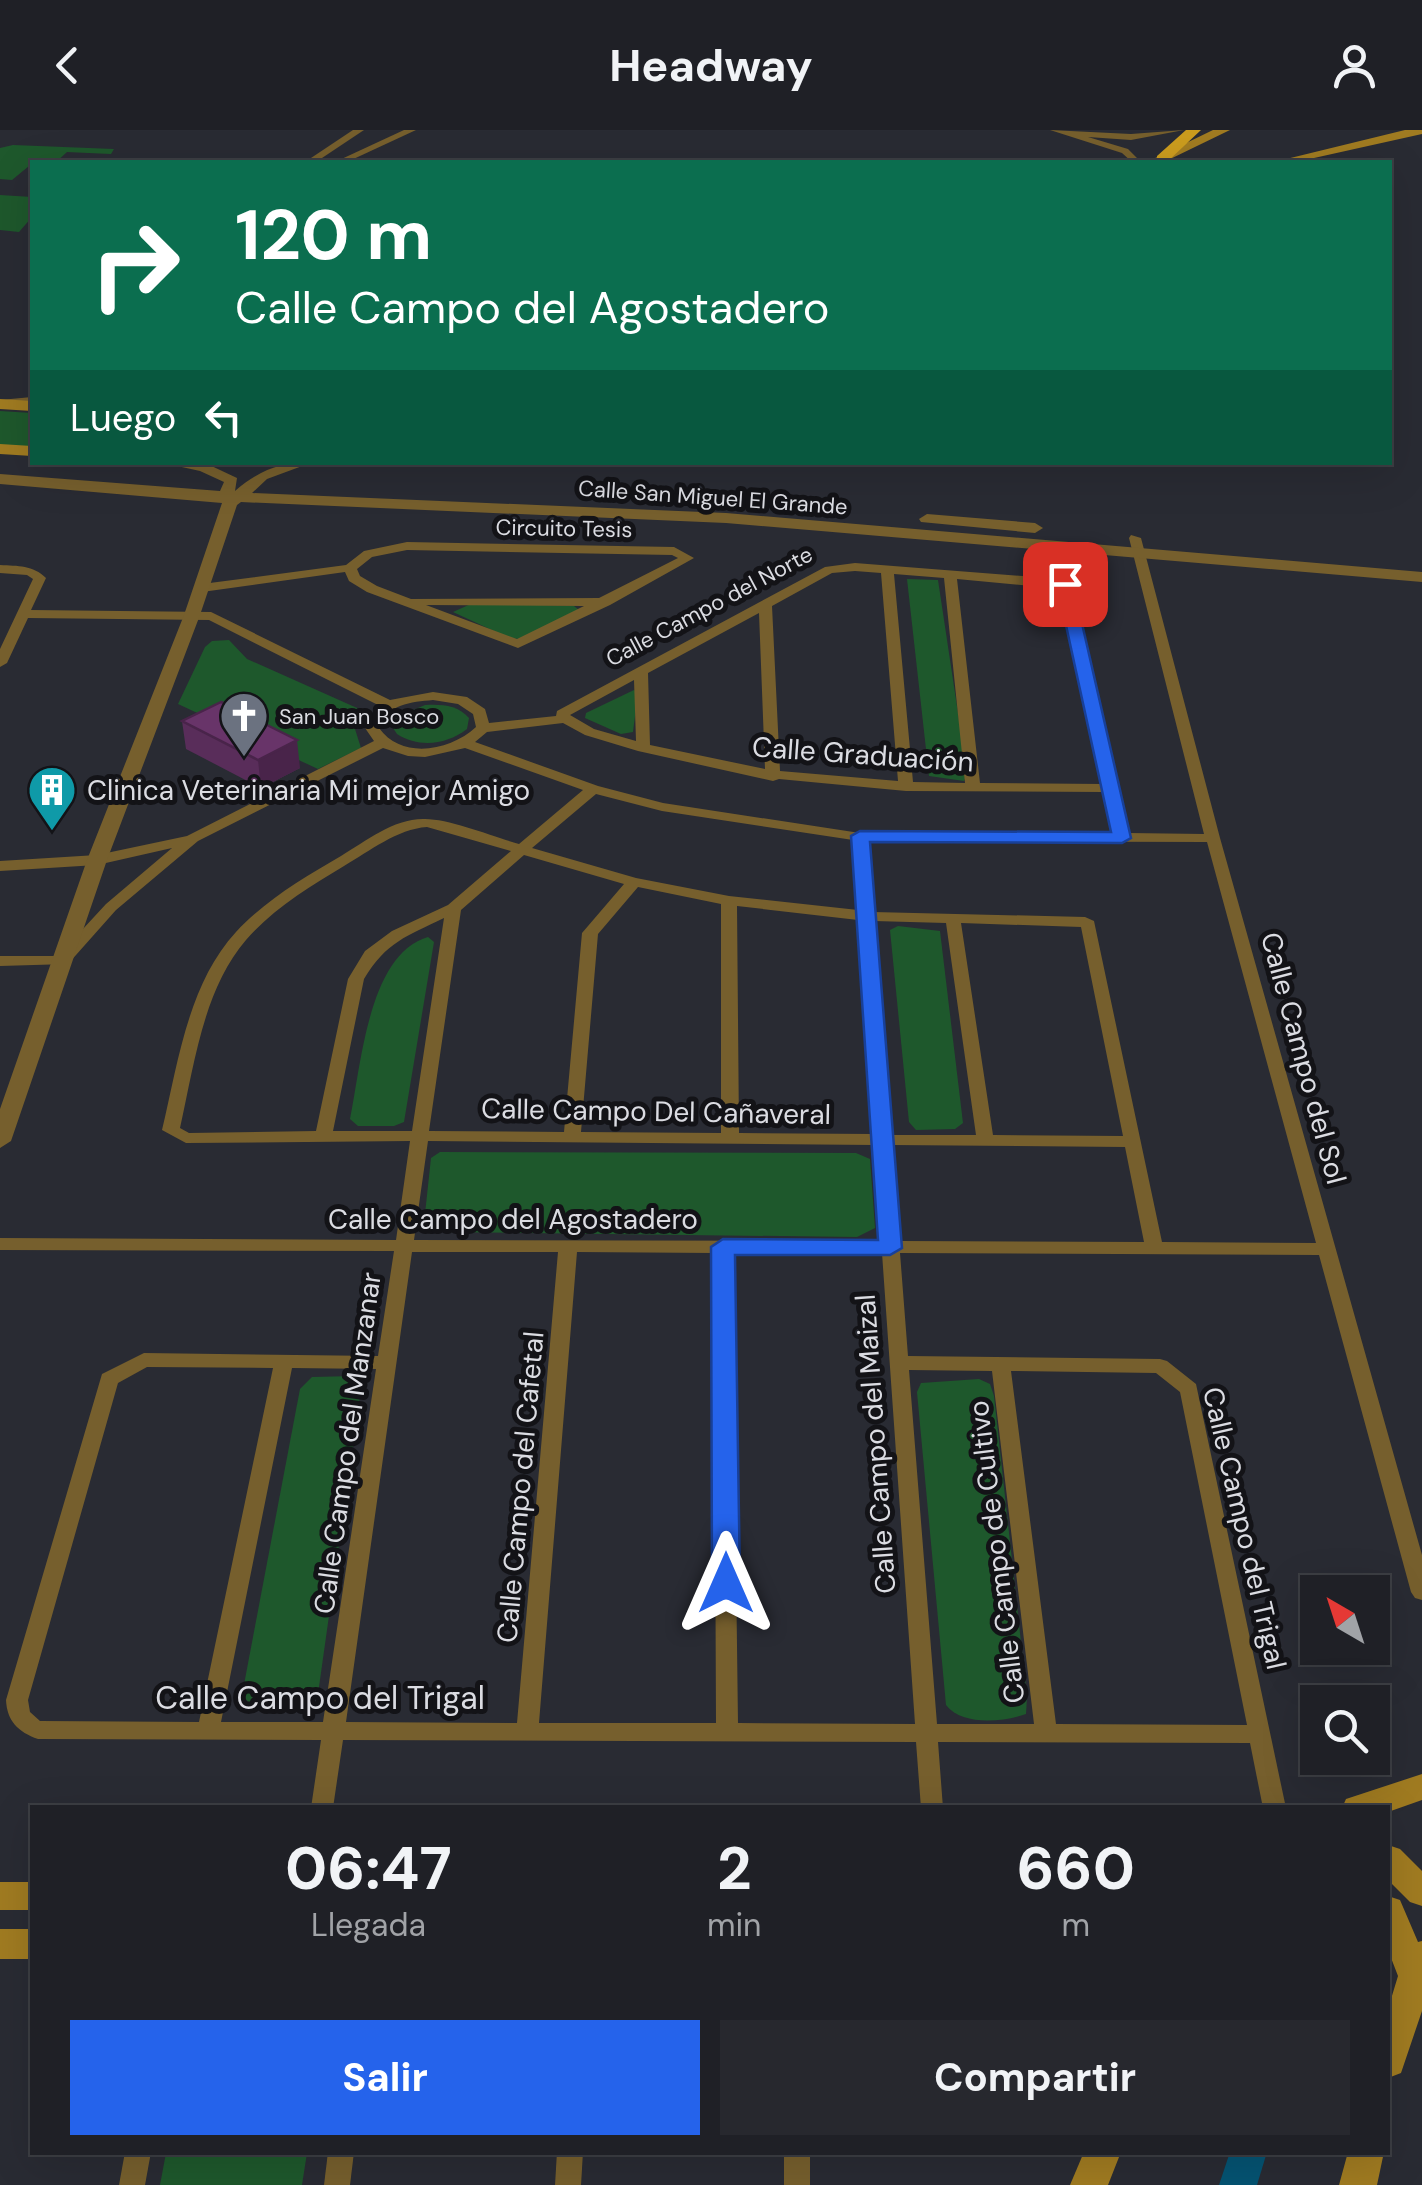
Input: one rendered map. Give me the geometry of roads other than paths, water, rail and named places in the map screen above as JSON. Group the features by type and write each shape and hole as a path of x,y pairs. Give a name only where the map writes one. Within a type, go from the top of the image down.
{"highway":[{"path":"1158,160 1194,130"}],"main road":[{"path":"1158,160 1224,130"},
{"path":"1291,160 1422,130"},
{"path":"0,403 30,403"},
{"path":"0,449 30,451"},
{"path":"1375,1805 1422,1787"},
{"path":"1390,1861 1422,1892"},
{"path":"0,1896 30,1896"},
{"path":"1390,1914 1418,1964 1390,2055"},
{"path":"0,1944 30,1944"},
{"path":"1089,2185 1103,2155"},
{"path":"1358,2185 1365,2155"}],"street":[{"path":"313,160 359,130"},
{"path":"344,160 411,130"},
{"path":"1054,130 1125,151 1135,160"},
{"path":"1067,133 1131,137 1179,130"},
{"name":"Calle San Miguel El Grande","path":"0,465 236,492"},
{"path":"188,465 203,467 236,492"},
{"path":"0,1142 98,860 236,492 271,472 296,465"},
{"name":"Calle San Miguel El Grande","path":"0,479 687,516 1422,562"},
{"name":"Calle San Miguel El Grande","path":"1137,545 1422,577"},
{"name":"Calle Campo del Sol","path":"1137,545 1213,838 1422,1592"},
{"name":"Circuito Tesis","path":"203,583 269,581 279,576 350,568 368,554 407,546 656,550 688,555 686,561 608,602 518,644 372,589 354,578 350,568"},
{"path":"0,568 40,575 26,614 0,663"},
{"path":"887,569 906,786"},
{"name":"Calle Campo del Norte","path":"482,721 563,717 641,670 829,570 887,569 1065,584 1110,788"},
{"path":"950,574 973,788"},
{"name":"Circuito Tesis","path":"405,601 608,602"},
{"path":"766,604 773,776"},
{"path":"26,614 192,615 227,622 390,705"},
{"path":"641,670 643,748"},
{"path":"465,743 482,721 473,705 448,697 417,697 390,705 373,720 372,728 383,742 413,752 465,743 593,789 701,814 860,836 1213,838"},
{"name":"Calle Graduación","path":"563,717 643,748 773,776 906,786 1110,788"},
{"path":"0,961 62,962 111,907 193,838 383,742"},
{"path":"1110,788 1122,838"},
{"path":"323,1137 356,978 362,966 385,942 453,908 593,789"},
{"name":"Calle Campo Del Cañaveral","path":"520,851 428,823 413,824 312,878 259,914 223,956 206,987 171,1130 178,1137 1133,1142"},
{"name":"Calle Campo del Maizal","path":"860,836 932,1805"},
{"path":"0,866 98,860 193,838"},
{"path":"520,851 634,882 729,902 866,916 1078,919 1088,924 1154,1248"},
{"path":"572,1138 590,932 634,882"},
{"path":"729,902 730,1138"},
{"name":"Calle Campo del Manzanar","path":"322,1805 453,908"},
{"path":"952,918 985,1142"},
{"name":"Calle Campo del Agostadero","path":"0,1244 1326,1249"},
{"name":"Calle Campo del Cafetal","path":"526,1732 568,1246"},
{"path":"723,1247 727,1732"},
{"name":"Calle Campo del Trigal","path":"387,1363 144,1360 109,1379 16,1700 20,1717 38,1730 1260,1734"},
{"path":"208,1730 284,1362"},
{"name":"Calle Campo del Trigal","path":"899,1363 1160,1366 1189,1389 1275,1805"},
{"name":"Calle Campo de Cultivo","path":"1001,1365 1046,1734"},
{"path":"132,2185 137,2155"},
{"path":"337,2185 341,2155"},
{"path":"568,2185 570,2155"},
{"path":"797,2155 797,2185"}],"waterway":[{"path":"1238,2185 1248,2155"}],"place":[{"name":"San Juan Bosco","path":"244,758"},
{"name":"Clinica Veterinaria Mi mejor Amigo","path":"52,832"}]}
